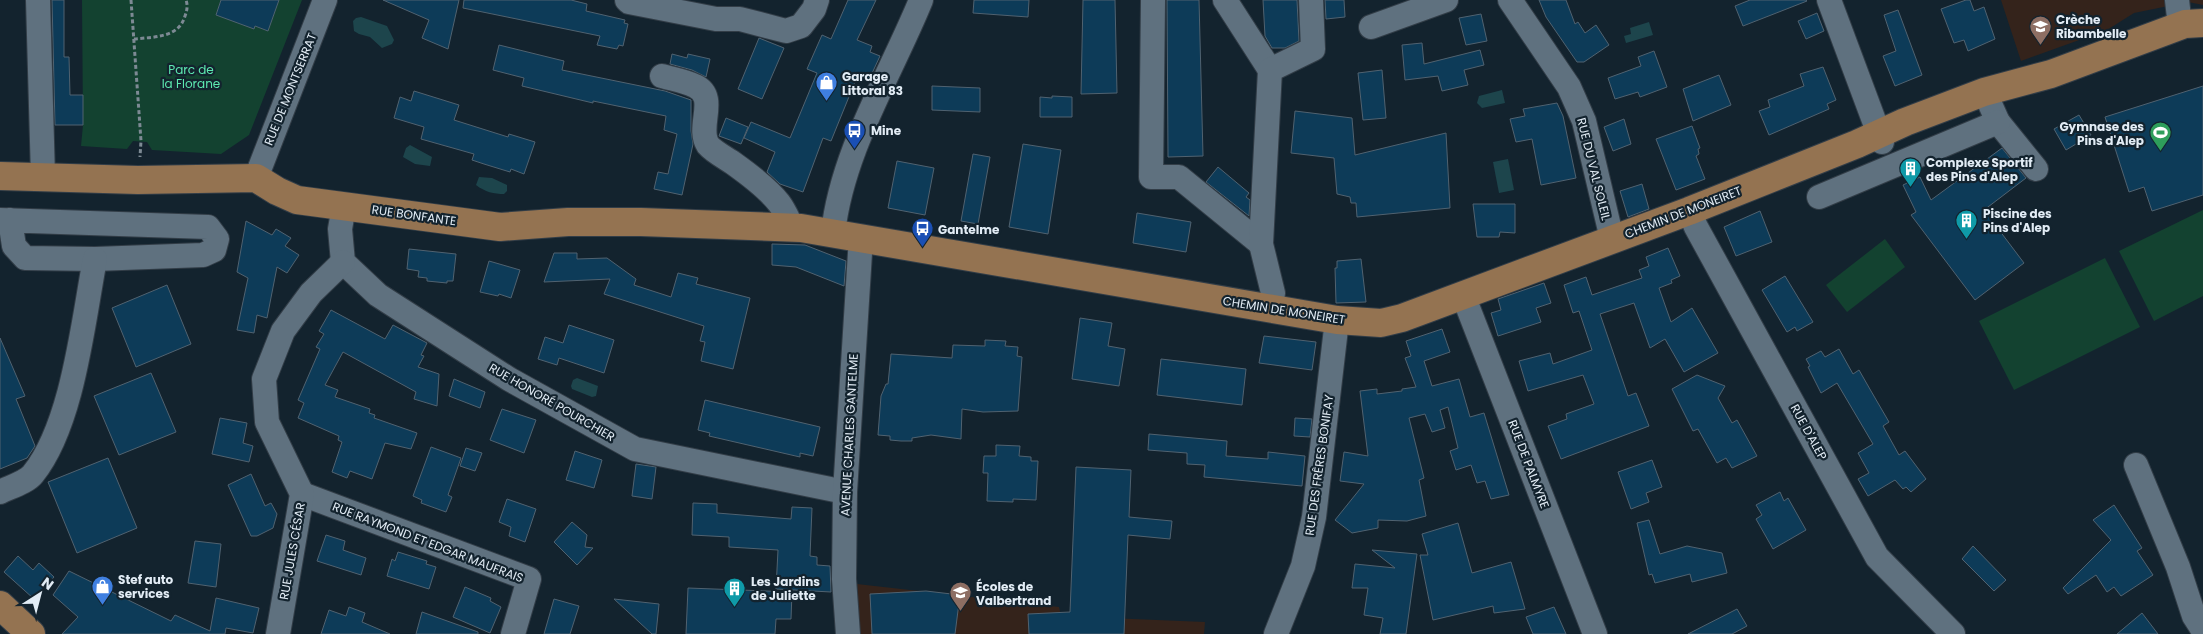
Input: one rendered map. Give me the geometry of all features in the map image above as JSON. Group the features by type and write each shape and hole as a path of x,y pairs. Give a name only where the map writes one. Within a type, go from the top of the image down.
{"main road":[{"name":"CHEMIN DE MONEIRET","path":"833,233 1337,320 1381,323 1402,318 1689,211 1873,140 1984,92 2051,74 2187,16"},
{"name":"CHEMIN DE MONEIRET","path":"1873,140 1913,133 1994,113 2051,74"},
{"path":"0,176 138,180 256,178"},
{"name":"RUE BONFANTE","path":"256,178 277,191 297,200 500,227 586,222 792,227 833,233"},
{"path":"0,605 31,634"}],"street":[{"path":"24,0 35,177"},
{"path":"35,177 38,0"},
{"name":"RUE DE MONTSERRAT","path":"256,178 325,0"},
{"path":"627,0 629,2 716,20 740,19 786,31 801,26 814,8 816,0"},
{"path":"833,233 836,208 855,149 920,0"},
{"path":"1152,0 1151,177 1179,177 1261,244"},
{"path":"1270,70 1313,49 1311,0"},
{"path":"1371,27 1446,0"},
{"name":"RUE DU VAL SOLEIL","path":"1510,0 1569,87 1580,113 1612,239"},
{"path":"1829,0 1873,140"},
{"path":"1232,4 1270,70 1261,244 1273,293 1271,308"},
{"path":"662,76 702,90 706,98 703,129 704,138 707,143 779,202 792,227"},
{"path":"1819,197 1994,113 2036,168"},
{"path":"343,262 340,230 344,206"},
{"name":"RUE D'ALEP","path":"1689,211 1696,227 1878,557 1954,634"},
{"path":"5,220 208,227 217,239 214,250 203,255 95,259 25,258 14,246 5,220"},
{"name":"AVENUE CHARLES GANTELME","path":"848,634 844,578 844,492 861,237"},
{"path":"0,492 32,476 58,432 71,382 95,259"},
{"name":"RUE HONORÉ POURCHIER","path":"343,262 378,295 509,379 635,449 844,492"},
{"name":"RUE JULES CÉSAR","path":"278,634 302,494 267,422 264,379 283,331 311,294 343,262"},
{"name":"RUE DE PALMYRE","path":"1462,295 1595,634"},
{"name":"RUE DES FRÊRES BONIFAY","path":"1276,634 1303,566 1314,517 1337,320"},
{"path":"2136,466 2178,567 2194,616 2203,630"},
{"name":"RUE RAYMOND ET EDGAR MAUFRAIS","path":"302,494 529,579 513,634"}],"path":[{"path":"131,0 141,141 138,180"},
{"path":"134,39 166,35 178,30 185,18 188,6 186,0"}],"shaded area":[{"name":"Crèche Ribambelle","path":"2001,0 2203,0 2203,5 2188,2 2134,13 2107,30 2021,61"},
{"path":"361,17 387,26 394,40 392,44 382,48 370,37 354,31 353,21"},
{"path":"1649,22 1653,35 1626,43 1624,36 1631,34 1630,28"},
{"path":"1502,90 1505,103 1482,108 1477,103 1479,96"},
{"path":"410,145 432,157 430,166 415,164 403,157 406,148"},
{"path":"1508,159 1514,190 1499,193 1493,162"},
{"path":"479,177 492,178 507,185 507,191 504,194 500,194 483,189 476,185"},
{"path":"577,378 598,386 596,396 592,397 572,389 573,380"},
{"name":"Écoles de Valbertrand","path":"857,584 1059,607 1061,616 1205,622 1204,634 860,634"}],"green space":[{"name":"Parc de la Florane","path":"82,0 302,0 249,135 221,154 152,150 147,142 133,141 127,149 81,146 83,125"},
{"path":"2203,210 2203,296 2154,321 2119,251"},
{"path":"1885,239 1905,267 1847,312 1826,285"},
{"path":"2105,258 2140,327 2014,390 1979,321"}],"building":[{"path":"52,0 64,0 64,57 69,57 70,95 83,95 83,125 55,125"},
{"path":"221,0 279,0 268,31 255,26 254,29 216,15"},
{"path":"383,0 459,0 448,49 422,38 429,20"},
{"path":"464,0 571,0 587,4 586,11 625,20 624,23 628,24 623,46 619,45 617,49 597,45 600,36 463,8"},
{"path":"848,0 876,0 857,40 872,46 870,52 880,56 868,82 857,77 831,141 823,138 803,192 780,184 767,172 775,152 744,138 751,122 790,138 817,73 807,69 822,35 831,39"},
{"path":"974,0 1029,0 1028,17 973,13"},
{"path":"1083,0 1115,0 1117,93 1081,94"},
{"path":"1167,0 1199,0 1203,156 1168,157"},
{"path":"1263,0 1297,0 1299,41 1285,48 1272,48 1265,36"},
{"path":"1325,0 1344,0 1345,17 1326,19"},
{"path":"1539,0 1566,0 1575,24 1578,22 1585,33 1596,25 1609,45 1584,62 1577,62 1546,17"},
{"path":"1750,0 1807,1 1743,26 1735,6"},
{"path":"1970,0 1974,11 1984,7 1995,39 1968,51 1964,40 1954,43 1941,9"},
{"path":"1898,10 1922,75 1895,86 1883,56 1896,51 1884,15"},
{"path":"1817,13 1824,31 1806,39 1798,21"},
{"path":"1481,14 1487,41 1466,45 1459,18"},
{"path":"759,38 784,48 762,99 738,89"},
{"path":"1422,43 1424,64 1480,50 1484,65 1464,70 1468,85 1442,91 1438,76 1405,80 1402,45"},
{"path":"499,45 564,61 562,70 665,91 691,100 693,144 682,195 654,189 658,172 668,174 677,134 664,130 666,116 593,101 593,103 522,86 524,78 493,70"},
{"path":"1654,51 1667,87 1640,97 1638,92 1615,99 1608,78 1641,66 1638,57"},
{"path":"672,54 687,58 688,54 710,59 706,77 692,70 670,64"},
{"path":"1823,67 1836,100 1827,104 1829,109 1769,135 1759,111 1770,107 1768,100 1804,86 1800,74"},
{"path":"1382,70 1386,118 1363,120 1358,73"},
{"path":"1719,75 1731,105 1693,121 1683,89"},
{"path":"932,86 980,88 980,112 932,110"},
{"name":"Gymnase des Pins d'Alep","path":"2203,86 2203,195 2152,211 2144,187 2129,192 2105,117"},
{"path":"414,91 459,105 454,120 508,137 509,134 535,142 524,174 511,169 510,172 472,160 474,154 421,139 424,127 394,118 400,97 411,101"},
{"path":"1052,96 1072,97 1072,117 1040,117 1040,97 1052,98"},
{"path":"1557,103 1563,116 1576,178 1541,185 1532,139 1516,142 1510,119 1525,116 1523,109"},
{"path":"1295,111 1352,118 1355,155 1446,133 1450,208 1357,217 1356,203 1351,203 1350,197 1337,194 1334,158 1291,153"},
{"path":"2079,115 2091,135 2066,150 2054,129"},
{"path":"726,118 748,127 741,144 719,136"},
{"path":"1624,119 1631,144 1613,151 1604,127"},
{"path":"1692,126 1700,148 1698,149 1699,154 1696,156 1705,179 1676,190 1656,139"},
{"path":"1023,144 1061,150 1048,234 1009,227"},
{"name":"Piscine des Pins d'Alep","path":"2002,148 2026,178 1984,210 2024,263 1975,300 1911,215 1916,212 1903,185 1920,177 1931,200"},
{"path":"973,154 990,157 978,224 961,221"},
{"path":"897,161 934,168 925,215 888,208"},
{"path":"1218,167 1249,193 1246,197 1250,200 1249,216 1206,182"},
{"path":"1642,184 1649,209 1628,217 1620,191"},
{"path":"1473,204 1515,204 1515,233 1500,232 1499,237 1477,237"},
{"path":"1760,211 1772,242 1736,256 1724,227"},
{"path":"1137,213 1191,222 1186,252 1133,243"},
{"path":"246,221 272,235 276,229 291,238 285,246 299,255 287,273 277,267 267,318 257,315 254,333 237,330 248,278 237,272"},
{"path":"772,244 805,245 846,261 844,286 796,267 772,265"},
{"path":"1668,248 1680,276 1671,280 1672,283 1659,288 1671,322 1692,308 1718,353 1684,372 1665,339 1650,348 1634,303 1600,314 1628,396 1636,393 1649,426 1561,459 1548,426 1567,419 1566,414 1594,404 1583,375 1528,391 1519,361 1550,353 1553,364 1592,350 1579,311 1573,313 1564,285 1586,277 1592,295 1642,278 1639,270 1649,266 1646,257"},
{"path":"409,249 456,254 453,281 447,281 447,283 427,281 427,278 418,277 419,271 407,269"},
{"path":"554,253 577,253 577,259 607,258 636,279 634,285 671,297 678,273 698,278 696,284 750,298 733,369 701,361 705,342 700,341 704,326 604,294 610,279 544,282"},
{"path":"1361,259 1366,302 1336,303 1335,268 1337,268 1337,261"},
{"path":"489,261 520,270 511,298 499,294 498,296 480,292"},
{"path":"1785,276 1813,322 1797,331 1795,327 1787,332 1762,290"},
{"path":"1544,283 1551,303 1536,308 1541,322 1498,336 1491,313 1501,310 1498,299"},
{"path":"167,285 191,344 136,367 112,308"},
{"path":"331,310 385,339 393,325 427,343 421,355 424,356 418,367 439,374 437,406 414,399 416,392 343,352 325,385 338,390 335,397 370,409 369,413 375,415 374,418 417,433 411,449 385,443 372,479 350,471 347,478 332,472 342,442 338,440 339,436 298,418 304,403 298,400 320,349 316,347 324,334 319,331"},
{"path":"1080,318 1112,323 1108,346 1125,349 1119,386 1072,379"},
{"path":"569,325 614,340 604,373 559,358 557,365 538,359 545,337 563,343"},
{"path":"1442,329 1450,352 1424,361 1432,386 1459,379 1470,417 1484,413 1509,495 1491,499 1485,481 1477,483 1471,465 1456,470 1450,451 1458,448 1448,407 1440,410 1445,428 1432,432 1425,414 1409,418 1424,478 1419,480 1426,516 1407,521 1378,520 1378,528 1352,533 1335,520 1364,484 1340,481 1344,452 1368,456 1360,391 1377,389 1377,394 1416,387 1405,358 1411,356 1406,341"},
{"path":"1264,336 1316,342 1312,370 1259,363"},
{"path":"0,338 25,396 16,399 35,446 27,458 0,469"},
{"path":"985,340 1006,341 1005,346 1018,347 1017,356 1022,357 1018,411 983,412 962,409 961,439 931,435 912,438 912,441 901,441 890,440 890,436 878,435 881,396 886,384 888,384 891,354 952,358 953,345 985,346"},
{"path":"1839,349 1853,374 1859,370 1889,422 1883,426 1899,455 1905,451 1926,479 1911,492 1906,487 1903,489 1895,480 1868,496 1858,479 1869,473 1858,453 1873,444 1837,383 1821,393 1806,359 1821,351 1825,357"},
{"path":"1161,359 1246,369 1242,405 1157,395"},
{"path":"151,373 176,432 119,455 94,396"},
{"path":"1697,375 1725,386 1718,398 1732,423 1737,420 1757,456 1732,468 1726,458 1717,463 1698,429 1693,431 1672,389"},
{"path":"454,379 485,392 480,408 449,396"},
{"path":"705,400 820,427 813,456 800,453 800,457 709,436 710,433 698,430"},
{"path":"502,409 536,420 524,453 490,440"},
{"path":"220,418 247,423 243,443 253,446 249,462 212,454"},
{"path":"1295,418 1312,419 1310,437 1294,436"},
{"path":"1149,434 1227,441 1226,456 1268,459 1268,452 1305,456 1302,486 1204,477 1205,465 1187,464 1187,453 1148,450"},
{"path":"996,445 1020,446 1019,456 1031,457 1031,461 1038,461 1036,500 1013,499 1013,502 987,501 988,473 983,473 984,456 996,456"},
{"path":"431,447 461,458 448,495 452,497 446,512 421,503 422,500 413,496"},
{"path":"466,448 482,453 475,471 460,466"},
{"path":"575,451 602,460 594,488 566,480"},
{"path":"108,458 137,528 77,553 48,482"},
{"path":"1652,460 1662,487 1646,493 1649,502 1631,509 1618,472"},
{"path":"636,464 656,467 652,499 632,496"},
{"path":"1076,467 1131,470 1129,517 1172,521 1170,539 1128,535 1124,634 1029,634 1028,614 1070,612"},
{"path":"251,474 265,506 271,503 277,514 273,528 257,536 251,536 228,485"},
{"path":"1780,492 1784,501 1788,498 1806,530 1773,549 1756,519 1762,515 1756,505"},
{"path":"507,499 536,509 525,542 509,536 511,527 499,522"},
{"path":"693,503 717,504 717,513 791,519 792,507 812,508 810,556 817,557 817,565 830,566 831,592 776,589 778,550 729,547 729,537 692,535"},
{"path":"2114,505 2142,548 2137,551 2153,575 2121,596 2114,587 2107,592 2096,575 2068,594 2063,588 2111,540 2093,520"},
{"path":"1649,520 1660,554 1687,546 1722,553 1727,573 1692,582 1690,574 1655,583 1652,574 1649,575 1637,523"},
{"path":"572,522 587,535 585,547 593,548 577,565 554,542"},
{"path":"1458,523 1472,573 1511,562 1525,609 1494,613 1493,606 1433,620 1420,555 1428,555 1422,534"},
{"path":"326,535 345,541 343,550 366,558 361,575 317,561"},
{"path":"195,541 221,544 216,587 188,583"},
{"path":"1973,546 2006,580 1994,591 1962,559"},
{"path":"1372,550 1417,554 1406,634 1380,634 1383,618 1364,615 1368,588 1352,588 1355,564 1395,568"},
{"path":"398,552 427,561 426,564 436,567 429,589 387,576 392,559 395,561"},
{"path":"18,556 33,570 39,563 54,577 34,599 4,572"},
{"path":"69,571 171,621 175,615 210,631 216,598 259,608 253,633 226,628 225,634 62,634 78,617 53,595"},
{"path":"465,587 491,598 490,601 501,607 490,633 453,617"},
{"name":"Les Jardins de Juliette","path":"688,588 792,592 791,619 776,619 775,634 686,634"},
{"path":"926,591 960,595 955,634 872,634 870,594"},
{"path":"554,599 579,606 570,634 544,634"},
{"path":"614,599 659,604 656,634 652,634"},
{"path":"349,607 365,613 362,622 390,634 321,634 329,610 346,616"},
{"path":"1554,607 1566,634 1533,634 1526,617"},
{"path":"1737,609 1747,626 1732,634 1688,634"},
{"path":"422,612 478,632 478,634 416,634"},
{"path":"2142,613 2158,634 2117,634"}],"place":[{"name":"Crèche Ribambelle","path":"2040,45"},
{"name":"Garage Littoral 83","path":"826,102"},
{"name":"Mine","path":"855,149"},
{"name":"Gymnase des Pins d'Alep","path":"2160,152"},
{"name":"Complexe Sportif des Pins d'Alep","path":"1910,188"},
{"name":"Piscine des Pins d'Alep","path":"1967,239"},
{"name":"Gantelme","path":"922,248"},
{"name":"Stef auto services","path":"102,605"},
{"name":"Les Jardins de Juliette","path":"735,607"},
{"name":"Écoles de Valbertrand","path":"960,612"}]}
